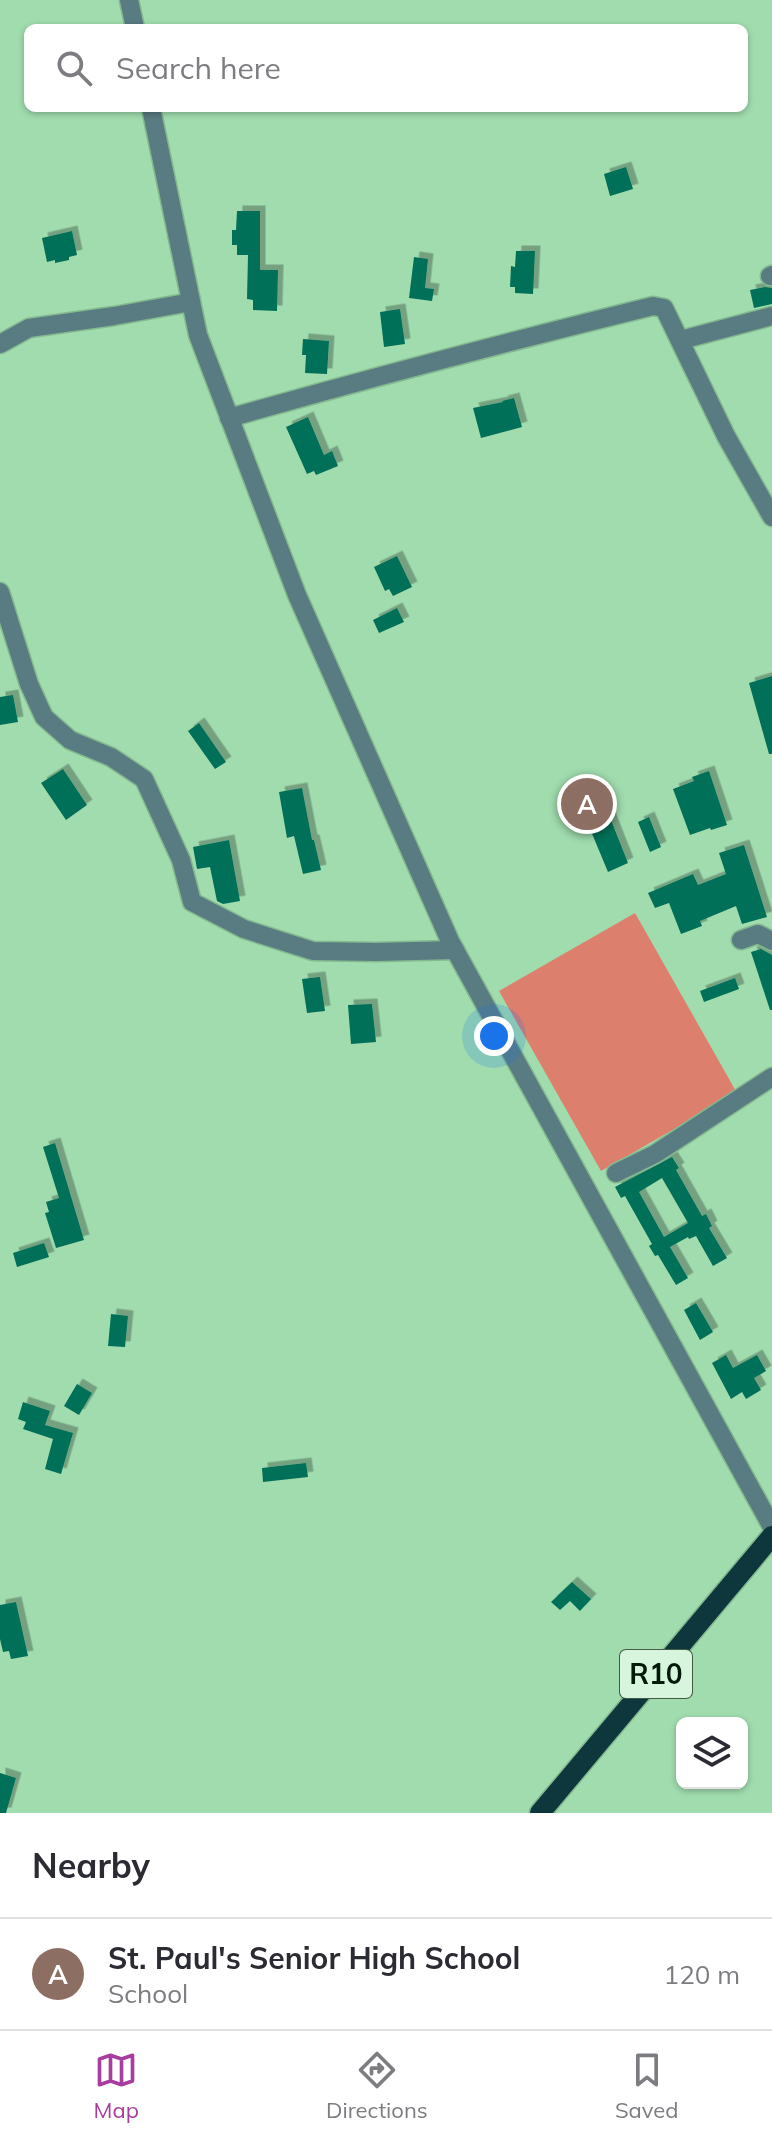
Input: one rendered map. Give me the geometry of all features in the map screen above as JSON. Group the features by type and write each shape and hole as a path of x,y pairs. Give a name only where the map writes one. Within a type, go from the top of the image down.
{"main road":[{"name":"R10","path":"540,1813 772,1536"}],"street":[{"path":"129,0 134,24"},
{"path":"152,112 198,335 297,595 455,950 772,1527"},
{"path":"0,344 29,328 191,302"},
{"path":"229,418 364,379 653,306 664,308 726,436 772,517"},
{"path":"681,340 772,316"},
{"path":"0,592 29,684 44,717 70,740 111,757 144,779 181,860 192,902 244,929 313,951 455,950"},
{"path":"741,940 758,934 772,941"},
{"path":"616,1173 655,1154 772,1077"}],"shaded area":[{"path":"635,913 737,1093 601,1171 499,991"}],"building":[{"path":"626,167 633,189 610,196 604,174"},
{"path":"237,211 260,211 260,270 278,270 277,311 253,310 253,300 247,299 248,255 237,255 237,245 232,245"},
{"path":"72,231 77,255 69,257 69,260 47,262 42,238"},
{"path":"516,251 535,251 533,294 515,293 515,287 510,287 511,266 515,267"},
{"path":"414,257 428,259 425,288 434,289 432,301 409,298"},
{"path":"772,288 772,304 754,308 750,290"},
{"path":"400,309 405,344 384,347 380,312"},
{"path":"303,339 329,341 327,374 305,373"},
{"path":"514,398 522,427 481,438 473,408"},
{"path":"308,417 324,455 332,451 338,466 316,475 314,471 307,474 286,427"},
{"path":"397,556 412,587 393,596 389,589 385,591 374,567"},
{"path":"397,608 404,622 379,633 373,620"},
{"path":"772,676 772,754 769,754 749,683"},
{"path":"13,695 18,722 0,725 0,697"},
{"path":"199,723 226,762 215,769 188,731"},
{"path":"63,769 87,805 66,820 41,783"},
{"path":"709,771 727,825 690,835 673,789"},
{"path":"302,788 321,870 303,874 294,836 287,838 279,792"},
{"path":"609,815 628,863 608,872 588,824"},
{"path":"649,817 661,847 650,852 638,822"},
{"path":"229,840 240,901 223,904 217,901 210,867 197,869 193,847"},
{"path":"744,845 767,917 742,924 736,906 700,921 702,926 681,934 669,903 655,908 648,893 693,874 698,885 726,874 719,853"},
{"path":"761,949 772,955 772,1010 751,952"},
{"path":"320,977 325,1011 307,1013 302,979"},
{"path":"735,978 739,989 704,1002 700,991"},
{"path":"372,1004 376,1042 351,1044 348,1005"},
{"path":"55,1143 84,1240 56,1248 45,1213 49,1212 46,1202 59,1198 43,1147"},
{"path":"672,1157 679,1168 676,1170 702,1216 706,1214 712,1226 709,1228 727,1258 713,1266 696,1236 688,1237 670,1247 688,1278 676,1285 649,1246 652,1244 625,1196 621,1198 615,1187","holes":["662,1178 688,1223 664,1237 639,1192"]},
{"path":"44,1243 49,1257 17,1267 13,1253"},
{"path":"696,1303 713,1332 700,1340 684,1310"},
{"path":"111,1314 128,1316 125,1347 108,1346"},
{"path":"726,1355 733,1368 757,1355 766,1371 754,1378 761,1390 746,1399 742,1392 731,1399 712,1363"},
{"path":"77,1384 92,1393 79,1415 64,1406"},
{"path":"23,1402 50,1411 45,1425 73,1433 61,1474 45,1469 53,1439 23,1429 26,1422 18,1419"},
{"path":"306,1463 308,1477 263,1482 262,1468"},
{"path":"572,1582 591,1599 580,1611 570,1601 560,1610 551,1602"},
{"path":"16,1602 28,1656 11,1659 9,1651 3,1652 0,1639 0,1605"},
{"path":"0,1773 16,1778 6,1813 0,1813"}],"place":[{"name":"St. Paul's Senior High School","path":"587,804"}]}
